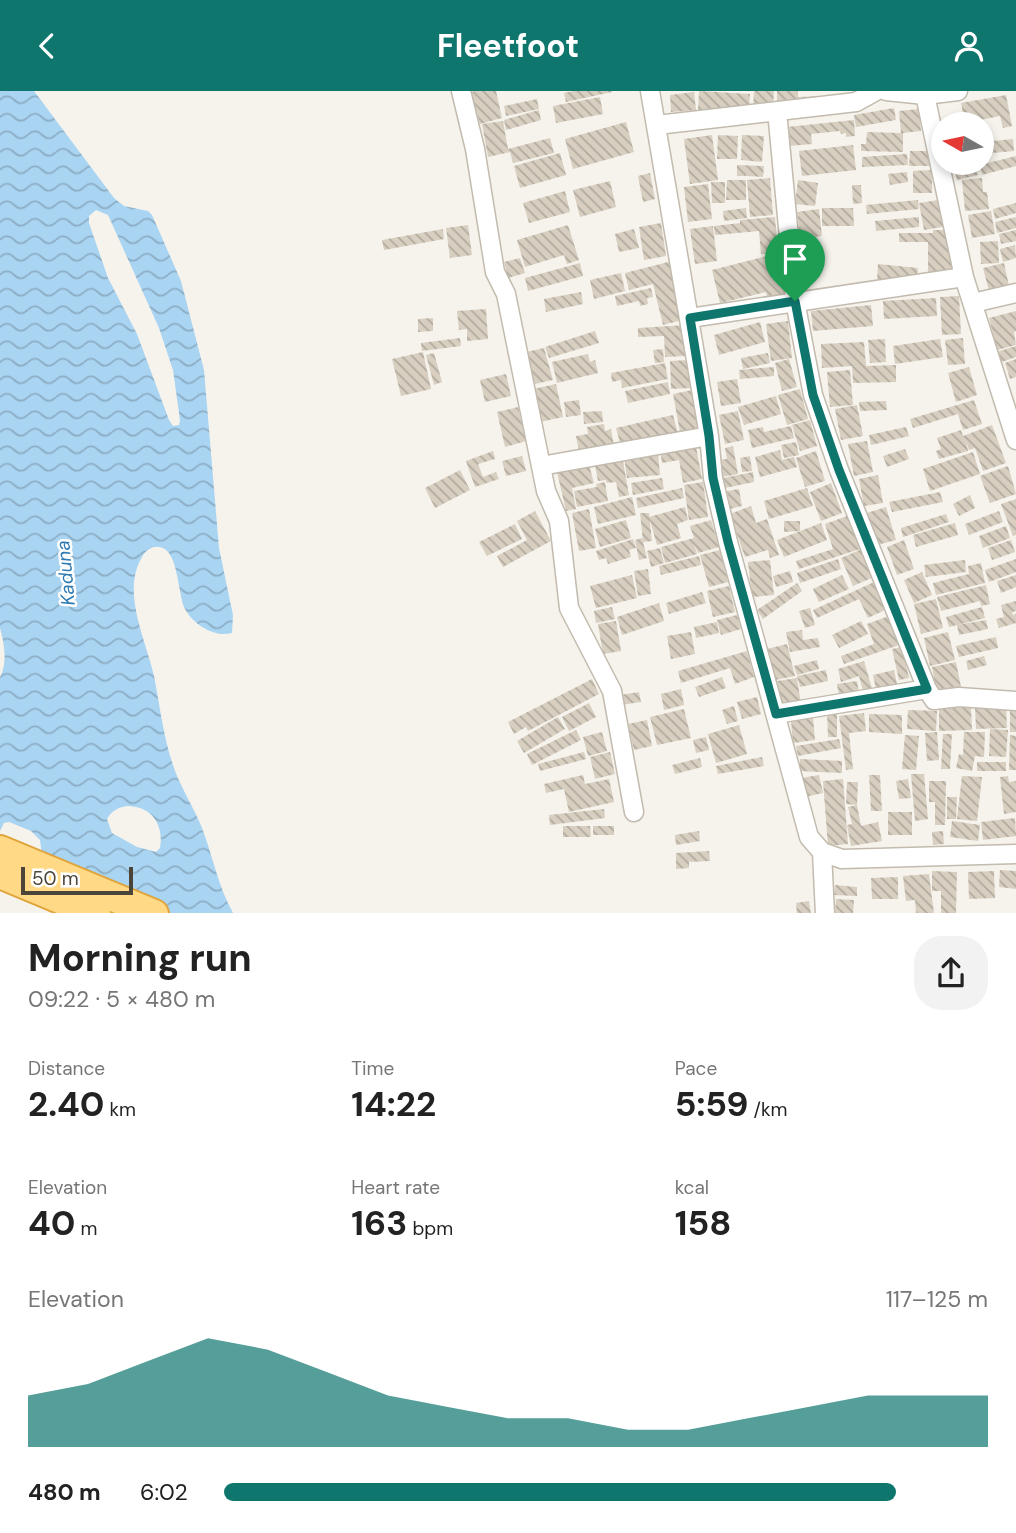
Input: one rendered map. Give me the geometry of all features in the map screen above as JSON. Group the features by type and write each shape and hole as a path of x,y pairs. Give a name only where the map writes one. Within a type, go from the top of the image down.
{"highway":[{"path":"0,850 154,913"},
{"path":"0,874 96,913"}],"street":[{"path":"461,91 475,149 495,272 506,295 541,466 559,521 569,608 612,691 634,812"},
{"path":"650,91 690,318 713,478 809,837 822,852 842,859 1016,854"},
{"path":"657,125 856,102 877,91"},
{"path":"886,91 925,95 958,91"},
{"path":"925,95 964,277 1016,440"},
{"path":"777,111 795,301 813,395 839,470 927,689 934,701 959,697 1016,701"},
{"path":"690,318 964,277"},
{"path":"973,303 1016,293"},
{"path":"541,466 709,436"},
{"path":"776,714 927,689"},
{"path":"822,852 825,913"}],"water":[{"name":"Kaduna","path":"0,91 34,91 114,198 124,206 148,211 152,215 181,281 204,370 219,548 233,615 232,633 211,631 192,619 184,607 174,563 165,549 159,547 149,549 142,557 136,571 134,601 154,676 173,765 202,828 219,882 233,913 53,913 47,894 40,840 31,831 9,822 4,823 0,831 0,677 5,659 0,628","holes":["96,210 108,215 159,328 173,370 179,425 173,426 169,420 137,334 108,278 89,223 89,216","127,806 143,809 154,818 161,840 160,848 156,852 137,847 112,833 107,819 111,813"]}],"building":[{"path":"496,91 502,118 480,124 471,92"},
{"path":"699,91 750,94 749,112 698,110"},
{"path":"754,91 774,91 773,110 753,108"},
{"path":"777,91 798,91 798,97 822,96 822,107 777,109"},
{"path":"612,92 566,102 564,93"},
{"path":"694,92 696,110 671,112 670,95"},
{"path":"1006,95 1012,126 1003,128 1000,116 994,117 994,112 963,112 961,103"},
{"path":"600,97 603,114 556,123 553,106"},
{"path":"537,99 539,109 506,116 504,106"},
{"path":"894,108 896,120 856,127 854,115"},
{"path":"919,109 921,131 903,133 903,152 861,151 861,144 866,144 867,132 901,133 899,111"},
{"path":"539,110 541,120 506,130 504,120"},
{"path":"854,120 855,136 846,137 846,133 841,134 840,131 811,134 812,144 789,146 787,127"},
{"path":"503,121 508,149 550,138 554,153 513,163 510,152 488,157 482,124"},
{"path":"626,122 634,152 573,169 565,139"},
{"path":"712,135 718,180 690,184 684,139"},
{"path":"718,135 738,136 737,159 717,159"},
{"path":"742,135 764,136 762,162 741,160"},
{"path":"1013,139 1014,151 994,153 994,141"},
{"path":"853,145 856,170 802,176 799,151"},
{"path":"910,151 931,151 931,166 909,166"},
{"path":"560,153 566,175 520,188 514,166"},
{"path":"907,154 908,165 862,167 862,157"},
{"path":"1016,156 1016,166 994,172 994,162"},
{"path":"737,165 764,166 763,177 747,174 737,176"},
{"path":"931,170 932,193 913,193 913,171"},
{"path":"907,172 908,182 890,185 888,174"},
{"path":"650,173 655,199 643,202 638,176"},
{"path":"956,175 978,175 957,180"},
{"path":"770,178 773,215 750,217 747,180"},
{"path":"982,178 983,192 987,192 989,209 965,211 962,180"},
{"path":"727,180 746,180 746,200 726,200"},
{"path":"798,180 818,183 815,206 795,204"},
{"path":"610,181 616,207 580,217 573,190"},
{"path":"711,182 725,182 725,203 712,203"},
{"path":"708,184 712,219 688,222 684,187"},
{"path":"852,185 861,185 862,203 853,204"},
{"path":"565,191 570,212 529,223 523,203"},
{"path":"918,200 919,209 867,214 866,205"},
{"path":"938,200 941,216 947,215 949,226 924,230 919,203"},
{"path":"1016,203 1016,213 995,219 993,209"},
{"path":"746,208 747,218 724,221 723,211"},
{"path":"822,208 853,208 854,226 822,226"},
{"path":"819,209 822,236 800,239 797,212"},
{"path":"991,211 995,234 972,238 968,215"},
{"path":"775,217 778,253 761,254 759,231 715,235 714,226 740,223 740,220"},
{"path":"919,217 919,227 876,231 875,221"},
{"path":"1016,217 1016,228 997,233 995,222"},
{"path":"661,223 666,256 644,260 639,227"},
{"path":"468,225 472,255 450,258 446,228"},
{"path":"568,225 579,260 567,264 564,255 525,267 517,240"},
{"path":"713,226 717,261 695,264 690,229"},
{"path":"443,229 444,239 384,250 382,240"},
{"path":"634,229 639,248 619,252 615,234"},
{"path":"933,230 953,230 953,274 928,274 928,242 899,242 899,233 933,233"},
{"path":"1016,230 1016,241 1001,244 999,234"},
{"path":"998,241 999,263 981,264 980,242"},
{"path":"1015,245 1016,258 1003,262 1000,249"},
{"path":"779,253 790,297 768,302 766,292 720,303 712,270"},
{"path":"520,258 525,273 508,278 504,262"},
{"path":"672,261 686,319 663,325 653,284 629,290 625,273"},
{"path":"580,263 583,276 528,291 525,278"},
{"path":"1004,263 1009,286 989,291 983,268"},
{"path":"878,264 918,268 916,284 877,281"},
{"path":"621,273 625,291 594,299 590,280"},
{"path":"651,288 653,297 647,298 648,304 640,306 639,301 617,306 615,296"},
{"path":"581,292 583,304 546,312 544,299"},
{"path":"959,296 961,334 942,335 940,297"},
{"path":"936,298 937,316 884,319 883,301"},
{"path":"871,305 873,326 813,331 811,311"},
{"path":"486,309 488,339 467,341 467,329 459,330 457,311"},
{"path":"1016,311 1016,345 997,350 989,318"},
{"path":"433,318 433,331 418,332 418,319"},
{"path":"788,321 792,358 771,361 766,324"},
{"path":"760,322 765,342 719,355 714,335"},
{"path":"686,325 687,356 665,357 664,336 638,337 638,328"},
{"path":"595,331 599,343 549,358 545,347"},
{"path":"460,338 461,346 422,351 421,343"},
{"path":"963,338 965,364 948,365 945,340"},
{"path":"885,339 886,362 870,363 868,340"},
{"path":"940,339 943,357 895,364 893,346"},
{"path":"864,342 866,366 896,365 896,382 853,383 852,366 822,368 821,344"},
{"path":"1016,346 1016,357 996,364 993,353"},
{"path":"544,348 553,380 535,384 526,352"},
{"path":"663,349 664,362 655,363 653,350"},
{"path":"423,352 431,389 401,396 392,359"},
{"path":"434,353 442,382 434,385 426,355"},
{"path":"768,353 770,363 743,369 741,358"},
{"path":"588,354 590,362 595,360 598,373 557,383 552,362"},
{"path":"789,359 797,387 782,391 775,363"},
{"path":"1016,359 1016,377 1010,379 1005,363"},
{"path":"689,360 691,388 671,389 670,361"},
{"path":"665,363 668,379 622,388 621,380 612,382 611,373"},
{"path":"774,367 774,376 740,379 739,370"},
{"path":"969,367 977,395 956,402 948,373"},
{"path":"850,370 853,405 830,407 827,372"},
{"path":"506,374 511,396 485,402 480,380"},
{"path":"737,379 741,403 721,406 717,382"},
{"path":"668,382 670,394 628,403 625,391"},
{"path":"556,384 563,417 540,422 533,389"},
{"path":"800,389 808,419 787,425 778,395"},
{"path":"692,390 700,428 680,432 673,394"},
{"path":"776,396 781,414 744,425 738,407"},
{"path":"579,400 581,415 566,417 564,402"},
{"path":"974,400 982,424 963,430 958,414 913,428 910,419"},
{"path":"886,401 887,410 860,411 859,402"},
{"path":"857,405 863,436 841,440 835,409"},
{"path":"518,407 526,441 505,447 497,412"},
{"path":"602,411 603,422 584,424 583,412"},
{"path":"738,411 744,440 725,444 719,415"},
{"path":"673,415 678,434 621,447 616,428"},
{"path":"810,420 817,446 800,451 792,425"},
{"path":"604,424 605,431 611,429 614,446 579,452 576,436 588,434 587,427"},
{"path":"992,425 1006,463 983,471 975,448 969,450 966,441 968,451 939,459 936,451 941,449 937,438 961,430 963,436"},
{"path":"791,426 794,438 752,448 748,430 763,427 764,432"},
{"path":"906,427 909,436 871,445 869,435"},
{"path":"695,441 702,479 683,483 679,460 662,463 660,449"},
{"path":"867,441 873,472 854,476 848,444"},
{"path":"796,442 799,455 784,458 781,445"},
{"path":"733,446 738,474 722,477 719,460 727,459 725,448"},
{"path":"905,449 909,459 887,467 883,456"},
{"path":"780,450 782,460 794,457 797,467 760,477 755,457"},
{"path":"493,451 495,459 478,464 483,477 496,472 499,479 475,487 466,461"},
{"path":"816,451 825,481 805,487 796,458"},
{"path":"973,452 980,474 930,491 923,469"},
{"path":"658,453 660,475 627,478 624,456"},
{"path":"522,456 526,471 506,476 502,461"},
{"path":"750,456 752,471 742,472 740,458"},
{"path":"623,461 629,495 619,497 616,482 598,481 595,466"},
{"path":"589,465 594,483 572,488 576,509 566,511 557,472"},
{"path":"1008,466 1016,494 990,503 980,476"},
{"path":"460,470 470,490 435,508 425,488"},
{"path":"753,472 754,482 725,488 723,478"},
{"path":"878,475 883,503 864,506 859,479"},
{"path":"662,478 664,489 633,495 631,483"},
{"path":"605,482 608,501 577,507 574,491 597,487 596,484"},
{"path":"703,482 708,517 689,520 684,485"},
{"path":"831,483 842,513 821,521 810,492"},
{"path":"682,488 684,498 638,508 636,498"},
{"path":"807,488 813,506 769,519 764,501"},
{"path":"739,489 742,506 730,509 727,491"},
{"path":"940,492 943,502 892,512 889,502"},
{"path":"970,495 975,508 959,516 953,504"},
{"path":"632,497 636,515 598,524 594,507"},
{"path":"1016,499 1016,535 1013,536 1001,504"},
{"path":"751,506 756,523 767,519 779,555 770,558 768,550 745,557 730,514"},
{"path":"685,507 688,520 677,524 681,538 657,545 649,517"},
{"path":"886,507 896,540 877,545 867,513"},
{"path":"589,509 596,548 579,551 572,513"},
{"path":"535,511 551,541 503,567 497,556 527,540 517,521"},
{"path":"999,511 1003,522 969,535 965,524"},
{"path":"640,513 649,513 652,541 643,542"},
{"path":"946,514 949,522 903,537 901,528"},
{"path":"850,515 860,549 799,569 796,561 833,549 825,524"},
{"path":"626,520 631,538 600,547 595,529"},
{"path":"711,520 719,547 698,553 694,544 697,554 665,563 661,547 694,538 690,526"},
{"path":"784,521 800,521 800,531 784,532"},
{"path":"821,523 827,540 784,557 777,540"},
{"path":"955,523 958,535 916,547 913,535"},
{"path":"515,524 522,539 487,556 479,542"},
{"path":"1006,526 1010,538 983,548 979,536"},
{"path":"642,538 647,558 639,560 635,540"},
{"path":"633,539 636,548 629,550 631,557 608,564 606,558 599,560 596,551"},
{"path":"904,540 914,569 897,575 887,547"},
{"path":"1011,540 1015,552 992,560 988,548"},
{"path":"660,548 664,563 651,567 647,551"},
{"path":"862,549 874,577 853,586 841,558"},
{"path":"720,550 728,582 709,587 700,555"},
{"path":"699,556 701,565 661,575 659,566"},
{"path":"838,559 841,569 800,583 797,573"},
{"path":"1016,559 1016,572 989,582 985,570"},
{"path":"770,560 774,595 752,597 748,562"},
{"path":"965,560 966,572 926,577 924,565"},
{"path":"981,563 985,583 936,595 933,583 969,574 968,566"},
{"path":"648,569 651,594 638,596 634,571"},
{"path":"790,571 793,582 776,587 773,576"},
{"path":"922,572 932,595 914,603 904,580"},
{"path":"632,575 637,598 596,608 590,586"},
{"path":"842,575 849,589 819,602 813,589"},
{"path":"1016,575 1016,587 1001,593 997,581"},
{"path":"874,582 887,609 868,618 859,599 817,618 813,610"},
{"path":"797,583 802,591 763,619 757,610"},
{"path":"986,585 990,604 981,606 980,601 941,611 937,597"},
{"path":"729,586 735,612 713,617 707,591"},
{"path":"702,592 706,603 669,614 666,603"},
{"path":"936,599 943,628 921,634 914,604"},
{"path":"1016,601 1016,611 1012,612 1013,615 1016,614 1016,623 999,628 996,619 1004,617 1001,605"},
{"path":"659,603 664,621 622,635 617,617"},
{"path":"612,607 615,619 596,623 594,611"},
{"path":"982,607 985,618 949,627 946,617"},
{"path":"810,608 815,625 805,628 799,611"},
{"path":"737,615 741,629 721,635 717,620"},
{"path":"889,616 899,645 844,664 841,656 874,644 867,624"},
{"path":"986,620 988,629 959,635 957,625"},
{"path":"616,621 621,651 603,654 598,624"},
{"path":"861,621 868,634 839,648 832,635"},
{"path":"717,622 719,633 696,638 694,627"},
{"path":"802,630 803,640 818,638 820,647 790,652 786,632"},
{"path":"691,632 695,654 671,659 667,636"},
{"path":"948,632 955,660 930,666 924,638"},
{"path":"996,637 998,648 959,657 956,646"},
{"path":"787,644 795,676 775,680 767,649"},
{"path":"902,647 909,678 899,680 892,649"},
{"path":"747,651 754,677 735,684 730,668 681,683 678,671"},
{"path":"984,656 987,665 968,670 966,661"},
{"path":"817,660 819,669 797,675 794,666"},
{"path":"864,661 873,692 864,695 859,676 841,682 838,669"},
{"path":"956,662 962,692 937,696 932,667"},
{"path":"826,670 828,681 800,687 797,676"},
{"path":"894,670 898,689 877,694 873,675"},
{"path":"722,677 726,688 699,697 695,687"},
{"path":"797,678 801,704 780,707 777,681"},
{"path":"592,679 599,694 528,731 526,727 514,734 508,722"},
{"path":"857,681 860,699 840,701 837,684"},
{"path":"681,689 684,705 664,710 661,694"},
{"path":"639,692 641,702 621,705 620,695"},
{"path":"757,697 761,714 742,719 737,702"},
{"path":"589,703 596,717 569,731 562,717"},
{"path":"734,706 738,721 727,724 722,710"},
{"path":"971,707 972,730 939,731 939,708"},
{"path":"1006,707 1007,728 976,729 975,708"},
{"path":"684,709 691,738 657,745 650,717"},
{"path":"1010,709 1016,709 1016,732 1010,732"},
{"path":"908,710 937,711 936,731 907,729"},
{"path":"827,712 837,712 837,737 828,737"},
{"path":"864,713 866,731 849,733 853,769 846,770 839,716"},
{"path":"869,714 902,715 902,734 869,732"},
{"path":"558,717 565,729 524,753 517,741"},
{"path":"813,718 815,740 793,743 791,721"},
{"path":"647,720 652,746 634,750 628,724"},
{"path":"739,725 747,754 716,763 708,734"},
{"path":"990,729 1008,730 1006,757 989,756"},
{"path":"576,730 581,740 532,765 527,754"},
{"path":"602,732 607,751 588,756 583,737"},
{"path":"937,732 939,760 927,761 925,733"},
{"path":"964,732 985,732 984,757 975,756 972,771 956,768 959,754 963,755"},
{"path":"943,734 952,734 950,769 941,769"},
{"path":"905,735 919,736 916,770 902,769"},
{"path":"1010,735 1016,736 1016,770 1009,770"},
{"path":"706,737 709,750 696,753 693,740"},
{"path":"839,739 841,748 798,756 796,746"},
{"path":"584,752 586,759 540,771 538,764"},
{"path":"610,752 615,774 595,779 590,757"},
{"path":"762,757 764,766 718,774 716,766"},
{"path":"700,758 702,767 675,774 672,765"},
{"path":"800,759 842,761 842,773 799,771"},
{"path":"977,762 1006,762 1006,771 977,771"},
{"path":"911,774 924,774 928,819 915,821"},
{"path":"583,775 585,784 609,779 614,802 569,812 564,789 546,793 544,784"},
{"path":"819,775 823,793 805,797 801,778"},
{"path":"869,775 880,775 882,811 871,811"},
{"path":"962,776 982,777 977,821 957,819"},
{"path":"1008,776 1009,782 1016,781 1016,812 1004,814 1000,777"},
{"path":"843,779 848,844 828,846 823,781"},
{"path":"908,779 911,798 899,799 896,781"},
{"path":"929,781 946,781 945,825 935,825 935,802 929,802"},
{"path":"847,782 858,782 857,805 846,804"},
{"path":"947,797 957,797 956,819 947,819"},
{"path":"857,805 861,826 878,822 882,841 851,846 847,825 852,824 848,807"},
{"path":"604,809 605,818 550,825 549,815"},
{"path":"888,812 912,812 912,835 888,835"},
{"path":"1015,818 1016,836 983,840 981,822"},
{"path":"952,821 980,825 978,841 950,837"},
{"path":"563,826 590,826 591,837 563,837"},
{"path":"593,826 614,826 614,835 593,835"},
{"path":"699,831 700,841 676,845 675,835"},
{"path":"943,831 944,844 933,845 932,832"},
{"path":"709,851 710,861 689,862 689,868 676,869 676,853"},
{"path":"1000,870 1016,871 1016,889 999,887"},
{"path":"932,871 957,872 956,913 941,913 941,891 932,891"},
{"path":"994,871 995,898 969,899 968,872"},
{"path":"929,874 934,913 916,913 915,900 906,901 903,876"},
{"path":"898,877 898,899 872,899 871,878"},
{"path":"835,885 857,887 857,896 834,895"},
{"path":"836,899 854,900 853,913 835,913"},
{"path":"809,901 811,913 797,913 796,903"}],"route":[{"path":"795,301 813,395 839,470 927,689 776,714 713,478 690,318 795,301"}]}
